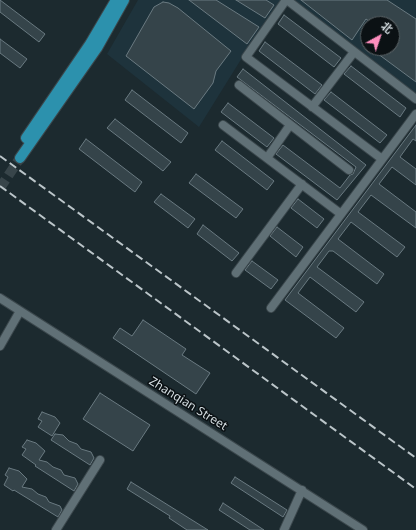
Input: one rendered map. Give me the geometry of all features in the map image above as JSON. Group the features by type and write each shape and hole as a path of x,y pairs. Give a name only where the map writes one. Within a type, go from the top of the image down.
{"main road":[{"path":"116,0 90,44 18,157 97,48 124,0"}],"street":[{"path":"382,159 246,57 287,0 416,100"},
{"path":"312,107 354,52"},
{"path":"239,85 348,170"},
{"path":"271,308 416,114"},
{"path":"223,125 341,214"},
{"path":"267,158 290,125"},
{"path":"236,272 302,184"},
{"name":"Zhanqian Street","path":"0,298 363,530"},
{"path":"0,346 20,311"},
{"path":"56,530 100,460"},
{"path":"284,530 302,490"}],"shaded area":[{"path":"138,0 283,0 245,53 199,127 107,54"},
{"path":"294,0 416,0 416,95 366,56 400,56 400,16 360,16 360,51"}],"building":[{"path":"0,0 45,34 39,42 0,12"},
{"path":"189,0 216,0 259,27 247,44"},
{"path":"236,0 266,0 274,5 265,18"},
{"path":"301,0 387,0 416,19 416,82 381,56 400,56 400,16 360,16 360,28 352,40"},
{"path":"163,2 169,3 178,8 231,51 216,71 213,83 194,109 126,56 154,7"},
{"path":"284,15 341,58 334,67 278,24"},
{"path":"0,39 27,59 20,68 0,53"},
{"path":"265,42 322,85 315,94 259,51"},
{"path":"351,66 406,108 400,117 344,74"},
{"path":"243,69 366,165 337,200 276,154 283,145 340,188 350,175 353,174 356,167 237,77"},
{"path":"132,90 188,133 181,143 125,100"},
{"path":"331,92 387,135 380,143 324,100"},
{"path":"228,103 274,138 267,147 221,112"},
{"path":"115,119 171,162 163,171 107,128"},
{"path":"416,125 416,141 413,139 400,157 416,169 416,185 392,167 379,184 416,212 416,228 371,195 358,212 405,247 397,257 351,222 338,239 384,274 377,284 333,251 329,251 317,267 364,302 356,312 310,277 298,293 344,328 336,338 285,300"},
{"path":"86,139 142,182 135,192 79,149"},
{"path":"222,141 274,181 267,190 215,150"},
{"path":"196,174 243,209 236,218 189,183"},
{"path":"161,194 195,219 188,228 154,202"},
{"path":"298,199 324,219 317,228 291,208"},
{"path":"203,225 239,253 232,261 197,234"},
{"path":"277,227 303,247 296,257 270,236"},
{"path":"252,261 278,280 271,289 245,270"},
{"path":"143,320 186,349 182,355 210,373 196,394 113,338 120,328 132,336"},
{"path":"100,393 150,425 133,451 83,419"},
{"path":"42,412 55,417 60,423 52,436 38,427 42,421 38,419"},
{"path":"55,434 63,435 69,441 77,444 81,449 91,452 94,458 90,465 51,440"},
{"path":"27,440 36,443 45,451 39,460 47,462 53,467 61,470 64,475 75,478 78,484 74,491 35,466 36,465 22,455 26,449 22,447"},
{"path":"9,468 19,471 27,479 22,487 32,489 38,494 46,497 49,502 60,506 62,510 58,517 4,485 8,477 5,475"},
{"path":"235,477 287,510 283,517 231,483"},
{"path":"131,482 208,530 187,530 169,518 170,516 127,489"},
{"path":"223,503 264,530 250,530 219,510"}],"tunnel":[{"path":"0,188 20,158"}],"railway":[{"path":"0,156 416,458"},
{"path":"0,186 416,489"}]}
